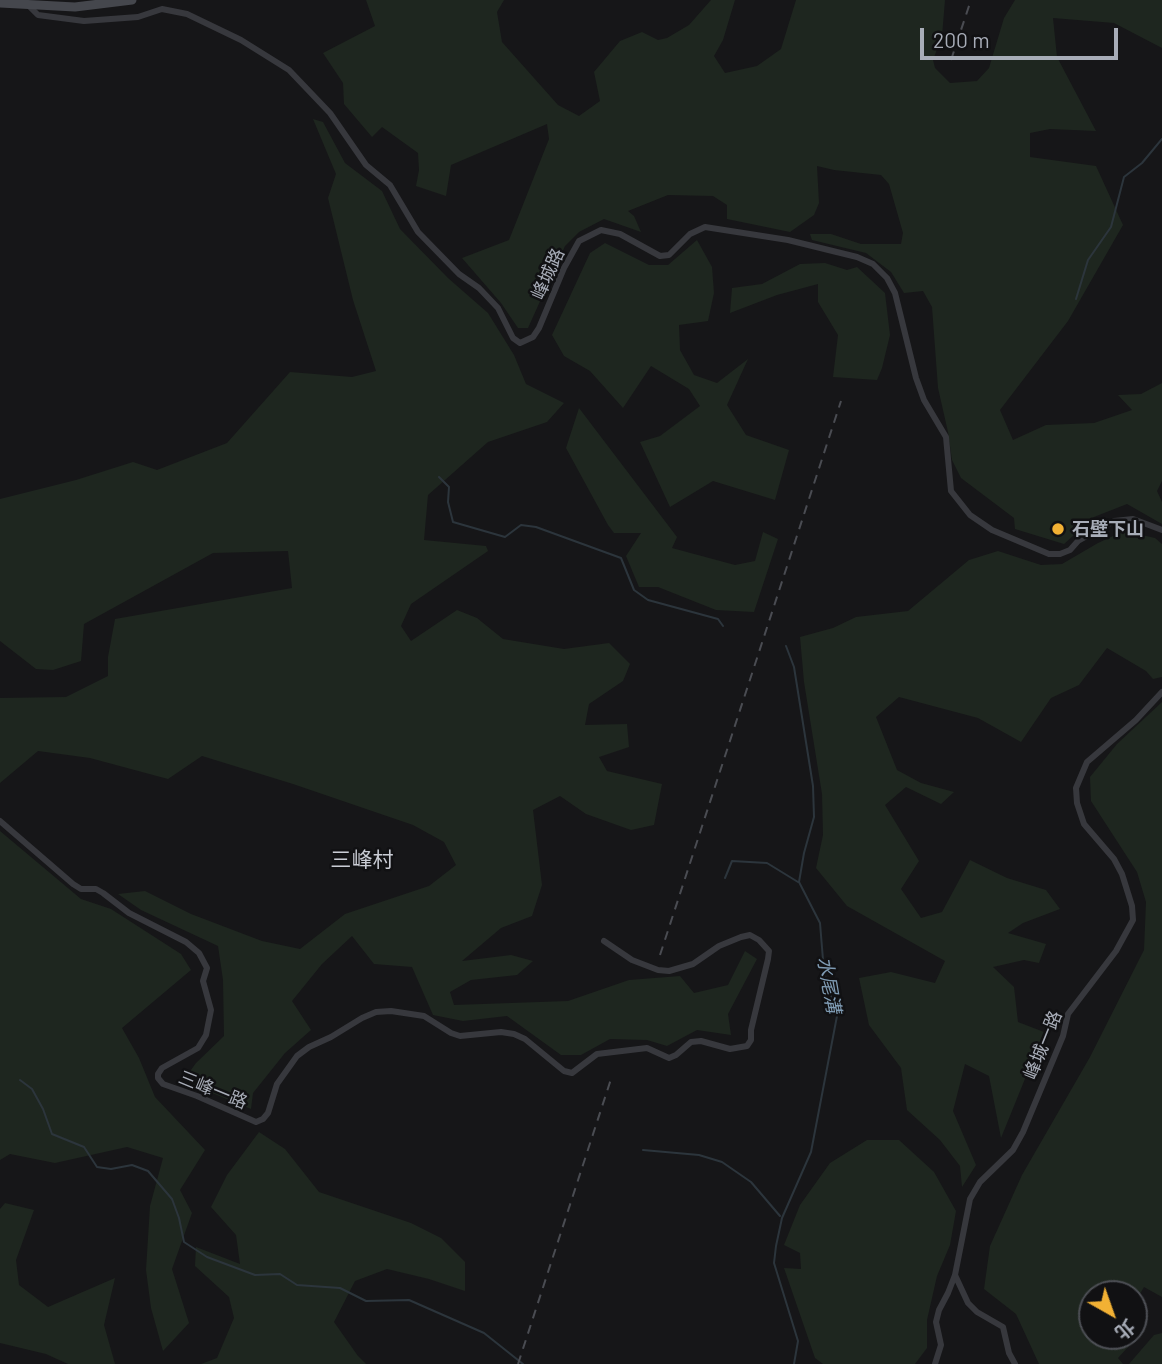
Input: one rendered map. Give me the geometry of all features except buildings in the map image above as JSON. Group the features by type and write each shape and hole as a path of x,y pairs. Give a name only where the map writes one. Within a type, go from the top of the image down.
{"street":[{"path":"0,3 75,7 132,0"},
{"name":"峰城路","path":"26,4 38,15 84,22 138,17 162,9 187,14 241,40 289,70 330,113 366,165 390,185 418,232 459,274 479,288 498,308 513,338 520,342 533,337 539,328 579,241 601,230 620,234 660,256 668,254 690,234 705,227 788,240 857,257 873,264 887,278 895,293 920,389 946,437 951,491 970,515 992,530 1049,554 1070,550 1078,541 1114,521 1133,519 1162,530"},
{"name":"峰城一路","path":"935,1364 941,1345 936,1322 955,1275 970,1199 980,1182 1013,1150 1063,1036 1068,1014 1116,951 1133,920 1132,906 1122,874 1114,859 1084,824 1076,788 1081,773 1087,762 1136,720 1162,692"},
{"name":"三峰一路","path":"0,821 73,884 81,889 96,889 129,913 186,942 199,953 206,968 203,981 211,1010 206,1035 198,1048 162,1068 158,1079 163,1084 256,1122 268,1113 277,1084 297,1056 376,1012 391,1011 424,1016 460,1036 501,1032 514,1034 525,1039 564,1071 572,1073 597,1054 648,1048 669,1058 691,1042 701,1041 730,1049 747,1046 751,1040 769,951 759,940 750,935 741,937 719,946 693,964 669,971 632,960 604,941"},
{"path":"955,1275 968,1303 977,1312 1003,1327 1015,1364"}],"shaded area":[{"path":"366,0 504,0 497,12 502,42 558,105 579,116 600,101 594,72 620,41 642,32 658,40 667,38 689,25 711,0 735,0 723,40 714,56 725,73 757,66 781,49 796,0 945,0 942,36 933,60 935,68 950,83 977,81 989,68 1004,18 1015,0 1162,0 1162,48 1114,23 1053,18 1057,57 1096,131 1050,129 1030,133 1030,157 1096,166 1123,225 1068,321 1000,410 1013,440 1046,425 1094,423 1132,410 1118,395 1141,394 1162,383 1162,481 1157,491 1162,502 1162,524 1127,504 1094,517 1064,544 1015,529 1014,518 961,478 952,460 938,388 932,307 923,291 904,293 891,272 866,253 812,240 810,234 831,234 861,244 901,244 903,233 889,184 881,175 817,166 819,203 814,215 790,232 727,219 727,205 713,196 668,195 628,211 634,216 641,232 604,219 579,232 565,246 528,328 518,328 501,303 462,258 509,240 549,139 547,124 451,165 446,196 416,186 418,153 382,127 372,137 344,104 343,83 323,53 375,26"},
{"path":"313,119 323,122 345,163 382,191 400,229 448,278 488,313 514,355 526,384 564,403 547,422 488,442 428,495 424,540 486,546 488,551 411,604 401,626 411,641 457,610 477,618 503,639 564,649 609,643 630,664 623,681 589,704 585,725 627,724 629,747 599,757 607,771 662,784 654,825 631,830 586,814 560,796 533,810 542,885 532,916 501,928 462,961 511,955 533,961 517,975 471,980 450,992 454,1005 568,1001 629,980 680,976 694,993 728,985 745,951 757,959 728,1014 731,1035 697,1030 667,1046 647,1040 610,1039 581,1055 561,1055 507,1016 463,1021 433,1015 412,967 374,964 352,936 322,964 292,1001 311,1030 285,1053 253,1093 251,1109 183,1081 196,1063 224,1036 223,980 218,946 141,910 118,894 145,891 191,914 262,941 300,949 345,914 429,886 456,865 444,842 413,825 202,756 168,779 90,758 38,751 0,783 0,698 66,697 108,676 108,657 115,619 292,588 288,551 213,553 84,624 81,661 53,670 36,669 0,641 0,499 133,462 157,470 227,443 290,372 352,377 376,371 353,300 328,198 336,174"},
{"path":"697,240 712,267 714,293 708,321 679,325 680,350 694,375 717,383 748,359 727,405 746,435 789,450 775,500 713,481 670,507 640,442 660,436 700,406 689,389 651,366 623,408 590,371 564,356 552,335 590,253 605,243 649,265 668,265"},
{"path":"825,263 847,270 857,267 885,293 890,335 877,380 833,377 838,335 818,302 818,284 777,295 730,313 732,288 762,284 800,264"},
{"path":"579,408 677,537 672,548 735,565 755,561 763,532 778,539 754,612 716,610 658,587 639,587 626,556 641,533 614,533 566,448"},
{"path":"1124,531 1155,538 1162,544 1162,677 1153,679 1146,671 1107,648 1079,685 1051,698 1021,742 978,718 899,697 876,717 897,770 921,783 954,792 941,804 906,787 885,805 919,861 901,889 921,918 942,912 970,860 1007,878 1046,890 1060,909 1023,923 1008,933 1046,944 1039,963 1024,960 993,967 1014,987 1018,1022 1044,1032 1001,1138 989,1076 965,1064 953,1111 976,1165 962,1187 960,1166 940,1140 907,1110 901,1068 869,1025 859,978 891,972 935,983 945,961 847,906 816,868 823,835 822,794 804,682 800,637 833,628 856,617 908,611 969,560 998,551 1041,565 1062,564"},
{"path":"1162,702 1162,1297 1148,1289 1148,1280 1078,1280 1078,1350 1125,1350 1118,1358 1123,1364 1039,1364 1016,1314 984,1289 990,1246 1022,1175 1090,1057 1144,950 1146,902 1137,872 1091,801 1090,777 1117,744"},
{"path":"0,831 81,899 111,909 181,954 191,970 122,1028 139,1058 155,1097 205,1150 180,1190 192,1213 172,1269 189,1323 163,1351 151,1308 146,1270 150,1206 163,1158 127,1147 55,1163 10,1154 0,1160"},
{"path":"259,1132 285,1149 319,1192 411,1223 441,1238 465,1262 465,1291 387,1269 355,1281 334,1322 366,1364 201,1364 217,1358 234,1318 229,1297 195,1266 196,1247 240,1264 236,1235 211,1207 227,1175"},
{"path":"867,1140 899,1140 934,1172 956,1211 950,1245 937,1276 927,1320 927,1348 915,1364 823,1364 815,1358 784,1268 801,1269 800,1253 784,1245 800,1205 830,1163"},
{"path":"5,1203 34,1210 16,1260 19,1285 48,1307 115,1278 104,1325 115,1364 68,1364 46,1354 0,1343 0,1209"},
{"path":"1162,1333 1162,1364 1129,1364 1141,1350 1148,1350 1148,1342 1154,1335"}],"waterway":[{"path":"1076,299 1088,260 1111,227 1124,177 1142,163 1162,139"},
{"name":"水尾溝","path":"439,477 449,487 448,502 453,522 505,537 521,525 536,527 621,558 634,590 648,600 718,619 723,626"},
{"name":"水尾溝","path":"786,646 794,667 813,786 814,817 799,882 820,923 824,972 837,1016 811,1152 782,1218 776,1246 774,1263 798,1341 794,1364"},
{"path":"725,878 732,861 767,863 798,882"},
{"path":"20,1080 32,1089 52,1134 84,1147 97,1167 111,1169 132,1165 148,1171 172,1199 184,1242 207,1257 255,1275 280,1274 297,1285 340,1288 366,1301 409,1300 484,1333 523,1364"},
{"path":"643,1150 699,1155 722,1162 751,1182 780,1216"}],"railway":[{"path":"951,60 971,0"},
{"path":"660,955 841,401"},
{"path":"518,1364 612,1076"}],"place":[{"name":"石壁下山","path":"1058,529"}],"district":[{"name":"三峰村","path":"362,860"}]}
